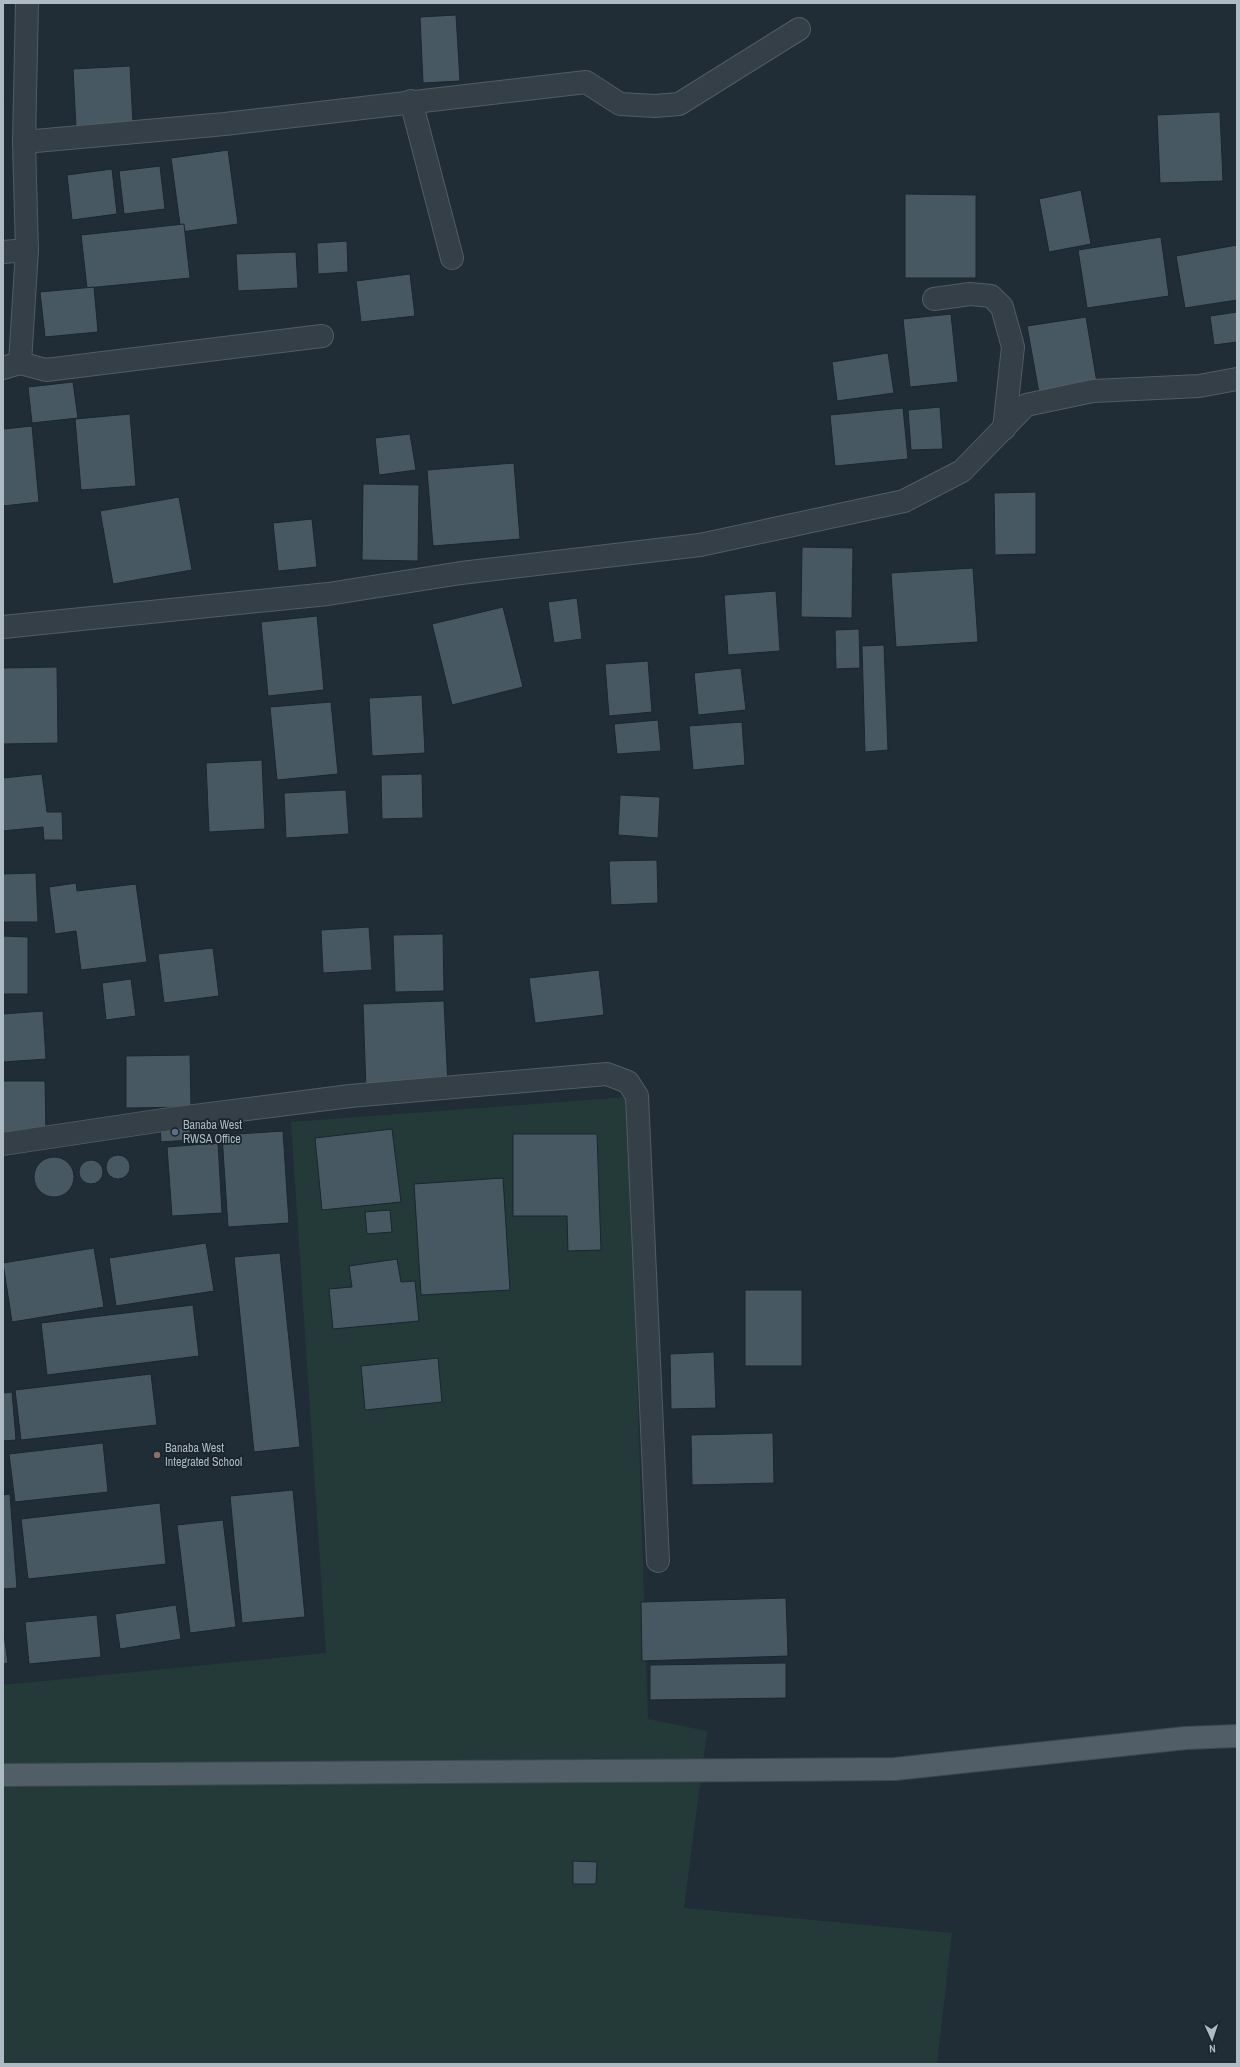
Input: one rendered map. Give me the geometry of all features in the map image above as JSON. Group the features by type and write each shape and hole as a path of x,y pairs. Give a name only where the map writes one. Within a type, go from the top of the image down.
{"main road":[{"path":"3,1775 895,1769 1186,1738 1237,1736"}],"street":[{"path":"27,3 24,142 27,250 11,366 46,370 322,336"},
{"path":"24,142 225,124 411,101 586,82 620,104 655,106 679,104 800,29"},
{"path":"411,101 452,258"},
{"path":"3,252 27,250"},
{"path":"934,299 970,294 992,296 1002,307 1013,347 1004,429"},
{"path":"3,627 328,594 461,573 700,545 904,501 962,471 1026,405 1093,391 1199,386 1237,379"},
{"path":"3,1144 170,1119 350,1096 607,1074 628,1082 637,1096 658,1561"}],"green space":[{"path":"628,1097 648,1719 707,1731 684,1908 952,1933 937,2064 3,2064 3,1685 326,1653 291,1122"}],"building":[{"path":"456,15 460,81 423,83 420,17"},
{"path":"130,66 133,124 76,127 73,69"},
{"path":"3,69 4,105 3,105"},
{"path":"1220,112 1223,181 1160,183 1157,115"},
{"path":"228,150 238,224 181,232 171,158"},
{"path":"160,166 165,209 124,214 119,171"},
{"path":"112,169 117,214 72,220 67,175"},
{"path":"1081,190 1091,244 1049,252 1039,199"},
{"path":"905,194 976,195 976,278 905,278"},
{"path":"184,224 190,278 87,288 81,235"},
{"path":"1161,237 1169,296 1087,308 1078,250"},
{"path":"347,241 348,272 318,274 317,243"},
{"path":"1237,245 1237,300 1185,308 1176,256"},
{"path":"296,252 298,288 238,291 236,254"},
{"path":"410,274 415,316 361,322 356,281"},
{"path":"94,287 98,332 45,337 40,292"},
{"path":"1237,312 1237,342 1214,345 1210,316"},
{"path":"951,314 958,382 910,387 903,319"},
{"path":"1086,317 1097,383 1039,393 1027,326"},
{"path":"888,353 894,393 837,401 832,362"},
{"path":"73,382 78,418 32,423 28,387"},
{"path":"940,407 943,449 911,450 908,410"},
{"path":"903,408 908,459 835,466 830,415"},
{"path":"130,414 136,486 81,490 75,419"},
{"path":"32,426 39,502 3,506 3,429"},
{"path":"410,434 416,470 379,475 375,438"},
{"path":"514,463 520,539 433,546 427,470"},
{"path":"363,484 419,485 418,561 362,560"},
{"path":"1036,492 1036,554 995,555 994,493"},
{"path":"179,497 192,570 113,584 100,511"},
{"path":"312,519 317,567 278,571 273,523"},
{"path":"802,547 853,548 852,618 801,617"},
{"path":"973,568 978,642 896,647 891,573"},
{"path":"776,591 780,651 728,655 724,595"},
{"path":"577,598 582,639 554,643 548,602"},
{"path":"503,607 523,687 452,705 432,624"},
{"path":"317,616 324,690 268,696 261,622"},
{"path":"859,629 860,668 836,669 835,630"},
{"path":"884,645 888,750 865,752 862,646"},
{"path":"648,661 652,712 609,716 605,664"},
{"path":"57,667 58,743 3,744 3,668"},
{"path":"741,668 746,710 698,715 694,673"},
{"path":"422,695 425,753 372,756 369,698"},
{"path":"331,702 338,774 277,780 270,707"},
{"path":"658,720 661,751 617,754 614,724"},
{"path":"742,722 745,765 693,770 689,726"},
{"path":"262,760 265,829 209,832 206,763"},
{"path":"42,774 47,812 62,812 63,840 44,840 43,827 3,831 3,778"},
{"path":"422,774 423,818 382,819 381,775"},
{"path":"346,790 349,834 286,838 284,793"},
{"path":"620,795 660,797 658,838 618,835"},
{"path":"657,860 658,903 611,905 609,861"},
{"path":"36,873 38,922 3,922 3,874"},
{"path":"76,883 77,891 136,884 147,962 81,970 76,931 55,934 49,887"},
{"path":"369,927 372,970 323,973 321,930"},
{"path":"443,934 444,991 395,992 393,935"},
{"path":"3,936 28,937 28,994 3,994"},
{"path":"213,948 219,996 164,1003 158,954"},
{"path":"599,970 604,1015 535,1023 529,978"},
{"path":"131,979 136,1016 106,1020 102,983"},
{"path":"444,1001 448,1087 366,1089 363,1004"},
{"path":"43,1011 46,1059 3,1062 3,1014"},
{"path":"190,1055 191,1107 126,1108 126,1056"},
{"path":"3,1081 45,1081 46,1135 3,1135"},
{"name":"Banaba West RWSA Office","path":"189,1122 191,1140 161,1142 160,1123"},
{"path":"392,1129 401,1202 322,1210 315,1138"},
{"path":"283,1131 289,1223 228,1227 222,1135"},
{"path":"513,1134 597,1134 601,1250 568,1251 567,1216 513,1216"},
{"path":"218,1143 222,1213 172,1216 167,1147"},
{"path":"118,1155 127,1158 130,1167 127,1176 118,1179 109,1176 106,1167 109,1158"},
{"path":"58,1157 65,1160 71,1166 74,1177 73,1185 65,1194 58,1197 50,1197 43,1194 35,1185 34,1173 37,1166 46,1158"},
{"path":"91,1160 100,1163 103,1172 100,1181 91,1184 82,1181 79,1172 82,1163"},
{"path":"503,1178 510,1290 421,1295 414,1184"},
{"path":"390,1210 392,1232 367,1234 365,1212"},
{"path":"206,1243 214,1291 116,1306 109,1258"},
{"path":"94,1248 104,1307 12,1322 3,1263"},
{"path":"280,1253 300,1447 254,1452 234,1257"},
{"path":"397,1259 401,1282 415,1281 419,1321 333,1329 329,1289 352,1287 349,1266"},
{"path":"745,1290 802,1290 802,1366 745,1366"},
{"path":"193,1305 199,1356 47,1375 41,1323"},
{"path":"714,1352 716,1408 671,1409 670,1354"},
{"path":"438,1358 442,1402 365,1410 361,1366"},
{"path":"151,1374 157,1425 21,1440 15,1390"},
{"path":"12,1392 16,1440 3,1441 3,1393"},
{"path":"773,1433 774,1483 692,1485 691,1435"},
{"path":"103,1443 108,1492 15,1502 9,1454"},
{"path":"293,1490 305,1617 242,1623 230,1496"},
{"path":"10,1494 17,1588 3,1589 3,1495"},
{"path":"160,1503 166,1564 28,1579 21,1519"},
{"path":"223,1520 236,1627 190,1633 177,1525"},
{"path":"786,1598 788,1656 642,1661 641,1602"},
{"path":"176,1605 181,1639 120,1649 115,1614"},
{"path":"97,1615 101,1657 29,1664 25,1622"},
{"path":"3,1627 8,1663 3,1664"},
{"path":"786,1663 786,1698 650,1700 650,1665"},
{"path":"573,1861 597,1862 596,1884 573,1884"}],"place":[{"name":"Banaba West RWSA Office","path":"175,1132"},
{"name":"Banaba West Integrated School","path":"157,1455"}]}
